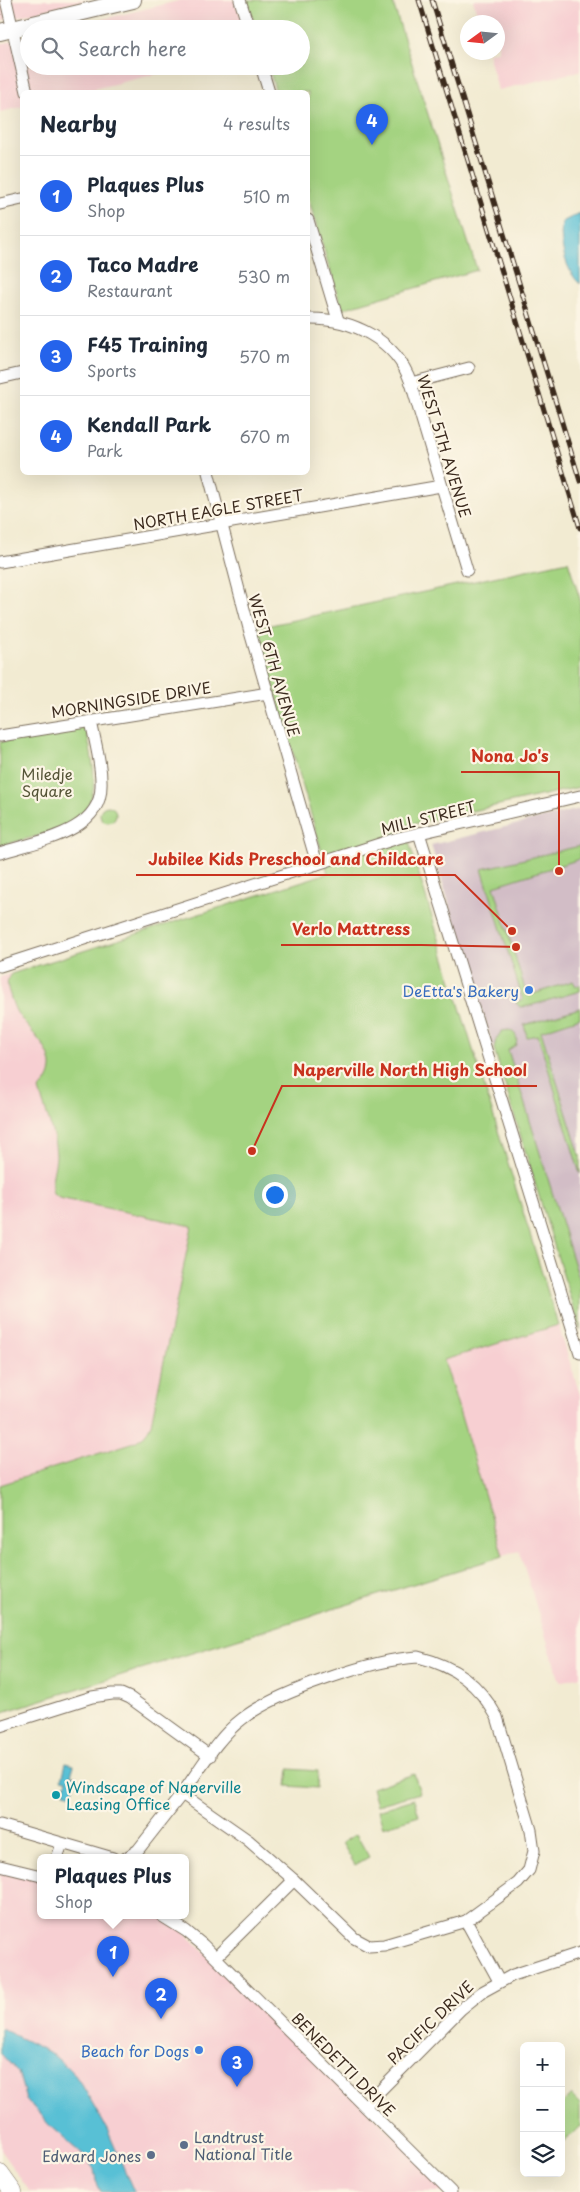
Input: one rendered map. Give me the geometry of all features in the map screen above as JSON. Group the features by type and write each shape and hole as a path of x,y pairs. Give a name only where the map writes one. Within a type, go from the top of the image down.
{"main road":[{"path":"51,20 133,0"},
{"path":"6,31 20,28"},
{"path":"0,2174 13,2192"}],"street":[{"path":"6,0 6,31 20,72"},
{"path":"240,0 246,20"},
{"path":"21,75 26,90"},
{"path":"263,75 268,90"},
{"path":"0,204 20,199"},
{"path":"310,227 338,320 310,319"},
{"name":"WEST 5TH AVENUE","path":"338,320 369,334 388,348 403,364 411,383 467,570"},
{"path":"411,383 469,368"},
{"path":"0,378 20,373"},
{"name":"WEST 6TH AVENUE","path":"209,475 317,864"},
{"name":"NORTH EAGLE STREET","path":"0,562 441,486"},
{"name":"MORNINGSIDE DRIVE","path":"0,736 268,693"},
{"path":"0,853 64,832 84,823 92,816 99,801 102,783 91,721"},
{"name":"MILL STREET","path":"0,966 419,833 580,796"},
{"path":"419,833 580,1353"},
{"path":"132,1854 138,1850 228,1732 241,1719 275,1699 320,1682 387,1660 418,1658 432,1661 460,1674 478,1689 497,1717 531,1830 534,1851 533,1862 525,1876 466,1921 384,1945 369,1946 354,1938 294,1880 248,1840 182,1794"},
{"path":"0,1726 92,1697 121,1694 130,1698 210,1756"},
{"path":"0,1825 98,1854"},
{"path":"58,1854 62,1844"},
{"path":"0,1866 37,1875"},
{"path":"216,1957 294,1880"},
{"name":"BENEDETTI DRIVE","path":"167,1919 186,1931 216,1957 451,2192"},
{"path":"466,1921 499,1981"},
{"name":"PACIFIC DRIVE","path":"365,2106 461,2009 499,1981 523,1971 580,1953"}],"shaded area":[{"path":"0,0 86,0 0,21"},
{"path":"182,0 235,0 242,20 99,20"},
{"path":"473,0 580,0 580,71 498,90 490,60 505,60 505,15 477,15"},
{"path":"20,39 20,75 152,75 89,90 20,90 20,107 0,112 0,44"},
{"path":"568,561 580,599 580,787 404,826 580,1395 580,1676 560,1682 519,1551 0,1713 0,977 328,873 257,628"},
{"path":"580,809 580,1328 431,845"},
{"path":"0,1866 37,1877 37,1919 167,1919 177,1925 452,2192 30,2192 0,2150"}],"green space":[{"path":"247,0 392,0 477,270 342,309 310,204 310,90 275,90 271,75 310,75 310,20 253,20"},
{"path":"568,561 580,599 580,787 404,826 558,1325 444,1360 503,1556 0,1713 0,1485 135,1442 145,1435 151,1424 192,1226 59,1198 53,1194 52,1185 56,1160 55,1147 52,1130 39,1090 48,1079 51,1069 50,1058 16,1011 8,989 8,978 11,974 328,873 257,628"},
{"name":"Miledje Square","path":"86,727 94,781 91,797 84,810 74,820 61,828 46,834 0,846 0,742"},
{"path":"108,806 116,814 108,822 100,814"},
{"path":"580,846 580,859 494,886 527,996 573,981 576,986 580,985 580,991 520,1007 515,1002 523,1000 482,869"},
{"path":"580,1008 580,1018 541,1031 580,1156 580,1174 538,1035 527,1037 524,1025"},
{"path":"509,1030 515,1034 517,1040 516,1045 508,1050 580,1282 580,1330 494,1049 496,1039 502,1031"},
{"path":"289,1769 318,1771 317,1788 287,1786"},
{"path":"414,1774 420,1793 377,1805 372,1788"},
{"path":"414,1799 419,1816 383,1827 378,1810"},
{"path":"356,1834 369,1857 355,1865 342,1843"},
{"path":"571,2095 580,2104 580,2126 565,2141 565,2132 565,2101"}],"water":[{"path":"580,213 580,284 567,264 562,247 561,230 562,222"},
{"path":"66,1763 74,1765 71,1775 77,1776 72,1794 64,1792 67,1780 62,1779"},
{"path":"0,2028 49,2052 75,2075 107,2129 134,2192 101,2192 96,2181 94,2169 85,2157 51,2127 26,2099 18,2072 0,2053"}],"railway":[{"path":"419,0 580,528"},
{"path":"432,0 580,481"}],"place":[{"name":"Kendall Park","path":"372,145"},
{"name":"Nona Jo's","path":"559,871"},
{"name":"Jubilee Kids Preschool and Childcare","path":"512,931"},
{"name":"Verlo Mattress","path":"516,947"},
{"name":"DeEtta's Bakery","path":"529,990"},
{"name":"Naperville North High School","path":"252,1151"},
{"name":"Windscape of Naperville Leasing Office","path":"56,1795"},
{"name":"Plaques Plus","path":"113,1977"},
{"name":"Taco Madre","path":"161,2019"},
{"name":"Beach for Dogs","path":"199,2050"},
{"name":"F45 Training","path":"237,2087"},
{"name":"Landtrust National Title","path":"184,2145"},
{"name":"Edward Jones","path":"151,2155"}]}
